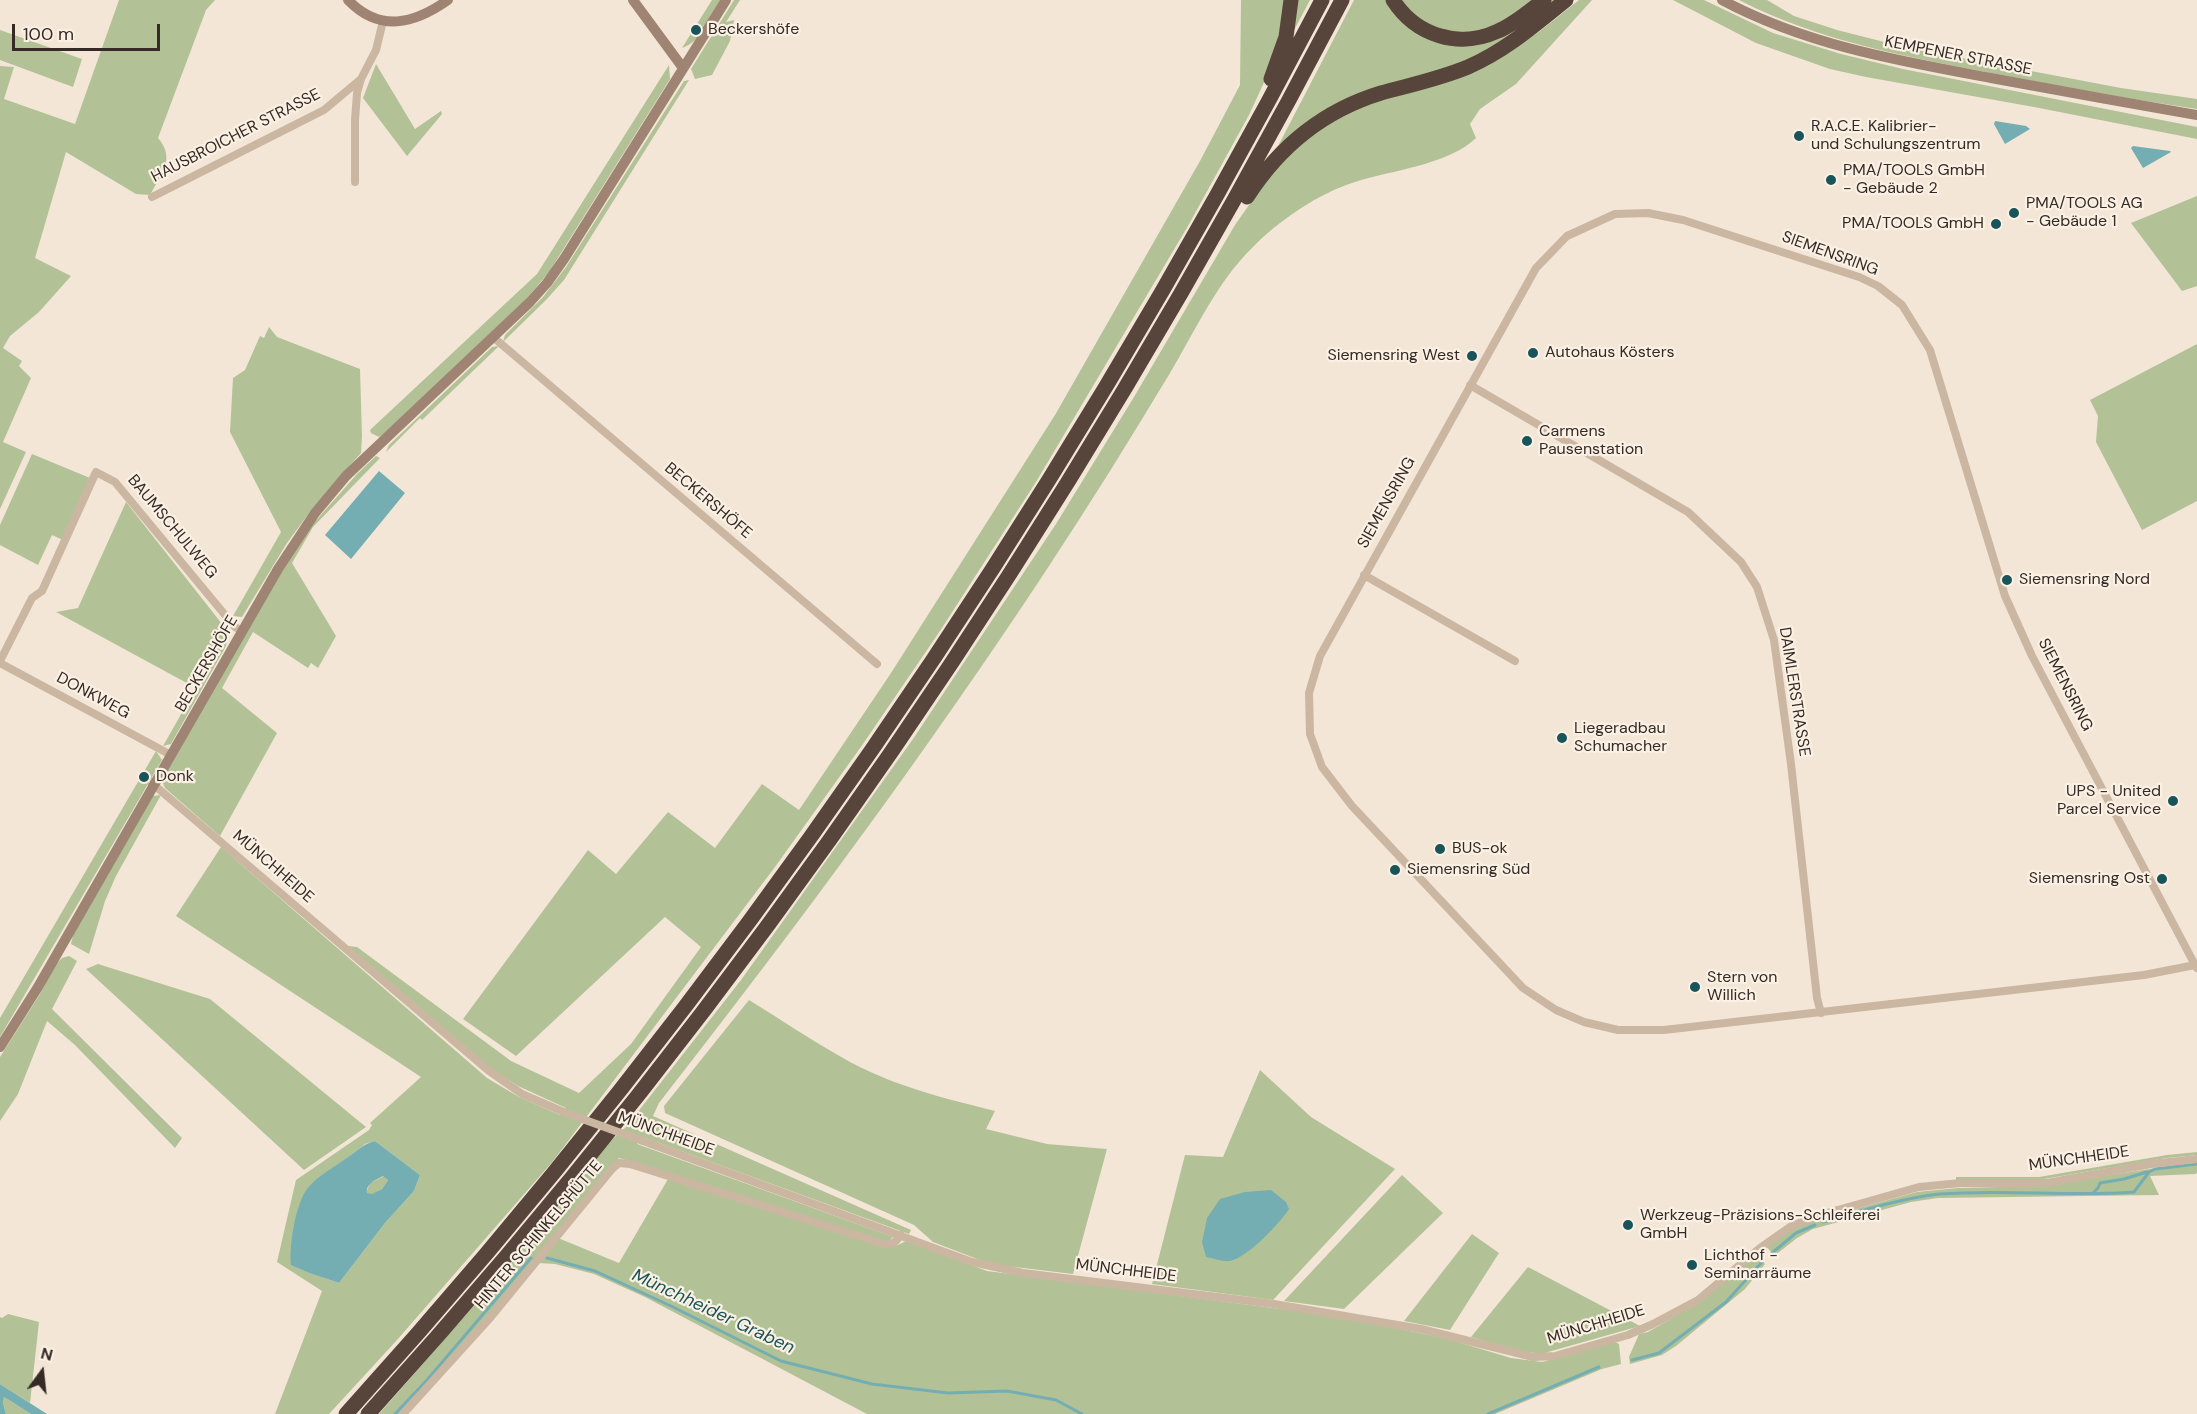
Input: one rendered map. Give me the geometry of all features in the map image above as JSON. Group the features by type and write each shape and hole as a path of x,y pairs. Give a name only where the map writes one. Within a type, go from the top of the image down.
{"highway":[{"path":"1227,177 1235,147 1277,65 1286,37 1291,0"},
{"path":"345,1414 495,1243 594,1122 712,970 826,815 932,661 1112,378 1227,177 1322,0"},
{"path":"368,1414 451,1320 597,1146 722,986 826,845 923,705 1025,550 1116,404 1216,234 1342,0"},
{"path":"1393,0 1405,15 1422,29 1443,37 1466,39 1501,30 1544,0"},
{"path":"1216,234 1232,218 1278,154 1316,123 1338,110 1371,96 1436,79 1473,64 1519,38 1566,0"}],"street":[{"path":"348,0 364,14 383,21 401,22 415,19 448,0"},
{"path":"633,0 683,68"},
{"name":"BECKERSHÖFE","path":"0,1047 38,987 151,782 171,755 294,544 336,487 536,296 558,268 726,0"},
{"name":"KEMPENER STRASSE","path":"1722,0 1762,21 1815,39 1898,61 2197,116"},
{"name":"HAUSBROICHER STRASSE","path":"355,182 357,97 361,79 376,50 383,21"},
{"name":"HAUSBROICHER STRASSE","path":"152,197 324,110 361,79"},
{"name":"SIEMENSRING","path":"1648,213 1683,220 1859,277 1878,286 1902,304 1930,350 2005,596 2032,656 2196,966 2144,975 1664,1030 1618,1030 1584,1022 1556,1010 1523,988 1352,806 1322,767 1310,734 1309,693 1320,656 1364,575 1536,268 1567,236 1615,214 1648,213"},
{"name":"BECKERSHÖFE","path":"493,337 877,664"},
{"name":"DAIMLERSTRASSE","path":"1470,385 1688,512 1741,562 1757,587 1774,640 1791,764 1817,998 1821,1013"},
{"name":"BAUMSCHULWEG","path":"0,662 32,598 42,591 96,472 115,482 235,627 242,632"},
{"name":"SIEMENSRING","path":"1364,575 1515,661"},
{"name":"DONKWEG","path":"0,662 171,755"},
{"name":"MÜNCHHEIDE","path":"151,782 489,1071 522,1094 566,1113 972,1262 1023,1273 1274,1304 1421,1329 1533,1357 1555,1356 1628,1335 1653,1324 1698,1299 1760,1248 1790,1227 1813,1217 1919,1187 2047,1183 2151,1164 2197,1159"},
{"name":"HINTER SCHINKELSHÜTTE","path":"403,1414 490,1318 617,1164 630,1164 884,1244 894,1243 902,1235"}],"green space":[{"path":"119,0 215,0 206,10 158,138 166,153 166,160 150,195 136,194 66,152 35,258 71,276 39,312 10,336 3,348 22,361 19,366 31,378 3,442 26,452 0,509 0,66 14,67 4,99 75,124"},
{"path":"712,0 722,0 701,34 682,48"},
{"path":"734,0 740,0 726,22 734,20 730,41 712,75 695,79 691,69"},
{"path":"1241,0 1286,0 1273,63 1249,115 1188,226 1036,482 940,631 863,744 775,867 553,1161 397,1340 329,1414 275,1414 322,1291 277,1262 296,1180 369,1130 372,1125 370,1123 421,1077 176,916 221,847 487,1078 519,1097 560,1115 566,1108 518,1086 491,1069 348,946 357,947 511,1061 579,1093 631,1044 701,947 665,917 516,1056 463,1019 588,850 616,874 668,812 715,848 762,784 799,810 891,673 1055,415 1200,161 1240,85","holes":["375,1141 420,1175 414,1191 385,1223 339,1283 292,1265 351,1155 365,1144"]},
{"path":"1294,0 1310,0 1290,38"},
{"path":"1354,0 1390,0 1394,6 1463,42 1549,0 1557,0 1475,59 1368,94 1276,150"},
{"path":"1402,0 1534,0 1499,23 1462,32 1448,31 1424,22 1412,13"},
{"path":"1579,0 1592,0 1516,84 1480,109 1470,124 1476,138 1450,155 1435,161 1355,182 1327,193 1274,228 1239,261 1207,308 1170,373 1080,518 1003,635 908,771 810,905 659,1103 653,1116 911,1230 909,1234 643,1137 637,1144 893,1237 888,1242 619,1158 503,1298 399,1414 379,1414 512,1262 605,1146 626,1127 741,980 913,739 1056,524 1235,225 1286,152 1339,115 1493,62 1540,31"},
{"path":"1673,0 1704,0 1773,33 1841,54 1903,69 2197,127 2197,139 1830,69 1756,43"},
{"path":"1739,0 1767,0 1794,16 1837,30 1904,47 2121,88 2197,99 2197,109 1958,67 1862,46 1800,26"},
{"path":"0,30 82,59 73,87 0,60"},
{"path":"376,64 415,129 441,111 442,114 407,156 363,98"},
{"path":"669,65 670,79 549,272 528,297 384,434 379,437 371,433 370,430 537,274"},
{"path":"689,80 564,280 503,342 505,335 543,297 566,267 684,81"},
{"path":"2197,196 2197,286 2182,291 2131,223"},
{"path":"269,327 277,337 360,369 361,453 312,509 287,543 242,617 233,616 281,532 230,432 233,378 245,370 260,336 264,338"},
{"path":"2197,344 2197,501 2142,530 2096,442 2098,416 2090,400"},
{"path":"499,346 386,452 389,445 492,347"},
{"path":"32,454 90,478 63,540 52,535 38,565 0,545 0,525"},
{"path":"376,456 380,458 313,527 292,563 336,636 318,668 311,663 308,668 253,632 222,688 277,733 220,836 165,788 162,781 287,562 312,525"},
{"path":"126,502 228,634 226,646 171,744 163,746 196,688 56,612 78,608"},
{"path":"156,751 162,760 0,1037 0,1018"},
{"path":"161,795 116,876 105,901 89,954 71,944 73,935 153,796"},
{"path":"69,956 77,961 52,1009 182,1138 175,1148 75,1045 47,1021 18,1094 0,1121 0,1057 40,994 55,965 62,958"},
{"path":"98,964 210,999 366,1127 304,1170 86,969"},
{"path":"749,1000 831,1051 879,1076 936,1096 995,1111 986,1129 1047,1144 1107,1149 1073,1274 990,1264 933,1242 914,1225 665,1113 664,1106"},
{"path":"1260,1070 1311,1117 1395,1169 1273,1300 1152,1284 1185,1155 1223,1157"},
{"path":"2197,1152 2197,1155 2166,1158 2038,1180 1956,1180 1956,1177 2039,1177"},
{"path":"2197,1164 2195,1174 2150,1176 2159,1195 1938,1198 1911,1202 1813,1229 1774,1256 1767,1247 1791,1230 1812,1221 1917,1192 1958,1188 2040,1186 2169,1166"},
{"path":"1402,1175 1443,1213 1344,1309 1284,1301"},
{"path":"384,1176 388,1180 382,1189 372,1195 366,1193 370,1183"},
{"path":"668,1179 896,1246 906,1241 987,1271 1343,1317 1448,1339 1511,1358 1542,1362 1615,1342 1619,1344 1621,1364 1602,1369 1495,1414 867,1414 645,1297 594,1274 555,1264 538,1263 558,1238 619,1263"},
{"path":"1472,1234 1499,1253 1450,1330 1404,1321"},
{"path":"1757,1254 1765,1264 1745,1289 1676,1346 1662,1355 1630,1364 1629,1357 1639,1334 1648,1332 1703,1300"},
{"path":"1528,1267 1640,1326 1541,1354 1514,1350 1471,1337"},
{"path":"8,1314 39,1322 30,1403 0,1384 0,1317"},
{"path":"4,1397 31,1414 6,1414"}],"water":[{"path":"1995,121 2026,126 2030,129 2005,144 1994,124"},
{"path":"2133,146 2171,152 2143,168 2131,148"},
{"path":"379,471 405,493 351,559 325,535"},
{"path":"375,1141 420,1175 414,1191 385,1223 339,1283 291,1265 294,1228 298,1208 305,1192 323,1174 370,1142","holes":["383,1176 388,1180 382,1189 372,1194 367,1193 368,1187 375,1180"]},
{"path":"1271,1190 1286,1202 1289,1209 1271,1231 1245,1254 1230,1261 1206,1257 1202,1242 1207,1218 1220,1199 1245,1192"},
{"path":"0,1384 47,1414 31,1414 4,1397 6,1414 0,1414"}],"waterway":[{"name":"Münchheider Graben","path":"1823,1222 1866,1209 1940,1194 2134,1192 2149,1172 2155,1169 2197,1164"},
{"name":"Münchheider Graben","path":"2093,1193 2100,1183 2147,1172"},
{"name":"Münchheider Graben","path":"1772,1253 1796,1233 1815,1225"},
{"name":"Münchheider Graben","path":"395,1414 531,1258"},
{"name":"Münchheider Graben","path":"547,1258 595,1271 781,1361 872,1384 948,1393 1007,1391 1056,1400 1082,1414"},
{"name":"Münchheider Graben","path":"1632,1360 1659,1353 1726,1302 1762,1262"},
{"name":"Münchheider Graben","path":"1488,1414 1599,1367"}],"place":[{"name":"Beckershöfe","path":"696,30"},
{"name":"R.A.C.E. Kalibrier- und Schulungszentrum","path":"1799,136"},
{"name":"PMA/TOOLS GmbH - Gebäude 2","path":"1831,180"},
{"name":"PMA/TOOLS AG - Gebäude 1","path":"2014,213"},
{"name":"PMA/TOOLS GmbH","path":"1996,224"},
{"name":"Autohaus Kösters","path":"1533,353"},
{"name":"Siemensring West","path":"1472,356"},
{"name":"Carmens Pausenstation","path":"1527,441"},
{"name":"Siemensring Nord","path":"2007,580"},
{"name":"Liegeradbau Schumacher","path":"1562,738"},
{"name":"Donk","path":"144,777"},
{"name":"UPS - United Parcel Service","path":"2173,801"},
{"name":"BUS-ok","path":"1440,849"},
{"name":"Siemensring Süd","path":"1395,870"},
{"name":"Siemensring Ost","path":"2162,879"},
{"name":"Stern von Willich","path":"1695,987"},
{"name":"Werkzeug-Präzisions-Schleiferei GmbH","path":"1628,1225"},
{"name":"Lichthof - Seminarräume","path":"1692,1265"}]}
